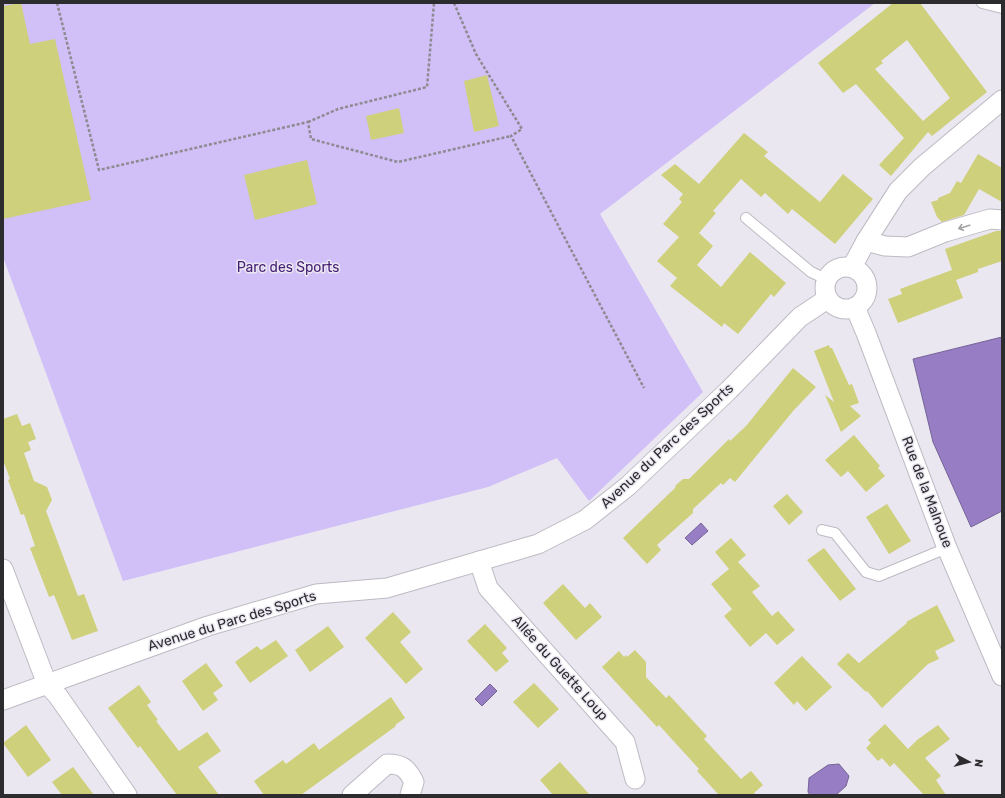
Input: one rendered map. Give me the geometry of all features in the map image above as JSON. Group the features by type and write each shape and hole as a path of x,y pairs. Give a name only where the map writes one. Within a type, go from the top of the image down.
{"street":[{"path":"852,267 866,241 898,191 922,167 1002,100"},
{"path":"866,241 885,246 908,246 945,232 990,219 1002,220"},
{"path":"846,266 852,267 864,276 867,290 865,297 861,303 855,307 849,309 837,307 828,299 825,292 824,286 826,279 834,269 846,266"},
{"name":"Avenue du Parc des Sports","path":"3,700 208,626 316,594 387,588 538,544 585,520 628,486 729,390 800,317 828,299"},
{"name":"Rue de la Malnoue","path":"855,307 948,548 1002,676"},
{"name":"Allée du Guette Loup","path":"479,561 488,588 625,742 635,779"},
{"path":"3,569 47,684 58,696 127,795"},
{"path":"358,794 387,764 399,764 409,772 414,782 410,795"}],"lane":[{"path":"982,3 1002,8"},
{"path":"746,218 811,272 826,279"},
{"path":"822,530 835,533 866,572 879,576 948,548"}],"path":[{"path":"57,3 99,170 308,122 338,109 427,87 434,3"},
{"path":"308,122 311,139 398,162 511,136 522,129 476,54 454,3"},
{"path":"511,136 644,388"}],"green space":[{"name":"Parc des Sports","path":"3,3 875,3 600,214 703,392 589,501 557,458 488,487 123,581 3,257"}],"shaded area":[{"path":"1002,337 1002,511 971,527 933,442 913,359"},
{"path":"701,523 708,531 692,545 685,538"},
{"path":"490,684 497,691 482,706 475,699"},
{"path":"839,764 849,776 846,786 836,795 810,795 808,792 809,778 828,765"}],"building":[{"path":"21,3 30,44 55,39 91,200 3,219 3,6"},
{"path":"893,3 920,3 987,92 932,136 928,132 891,176 879,165 904,138 856,84 843,93 818,63","holes":["907,40 950,98 923,121 875,69 883,63 881,61"]},
{"path":"487,75 499,126 474,132 464,81"},
{"path":"399,108 404,133 371,140 366,116"},
{"path":"744,133 768,152 764,156 820,202 843,174 873,199 835,244 792,209 788,214 765,193 761,197 741,179 713,211 716,213 699,233 713,246 697,265 721,287 750,252 786,283 774,297 771,294 738,334 724,323 722,327 670,286 677,278 657,261 679,237 663,224 682,202 679,199 683,194 661,175 675,164 699,184"},
{"path":"978,154 1002,168 1002,202 979,189 964,215 942,222 937,217 931,202 950,193 957,181 961,183"},
{"path":"307,160 317,204 255,220 244,175"},
{"path":"996,231 1002,231 1002,261 978,269 978,272 956,280 963,298 898,323 888,299 902,294 900,289 952,270 945,249"},
{"path":"829,345 830,348 832,348 849,385 852,384 859,403 850,406 861,416 841,432 825,395 834,402 814,351"},
{"path":"793,368 816,387 794,410 735,482 730,478 723,485 721,483 693,509 693,513 657,545 661,550 647,564 623,538 675,488 676,485 683,479 689,479 729,439 730,441 746,426"},
{"path":"17,414 22,426 30,423 36,439 28,442 31,450 24,453 34,481 47,487 52,500 46,511 78,596 84,594 98,631 72,640 54,595 49,597 30,548 35,546 24,514 21,515 8,480 10,479 3,460 3,419"},
{"path":"854,435 880,466 878,468 885,476 866,492 848,471 841,477 825,460"},
{"path":"787,494 803,512 789,525 773,506"},
{"path":"887,504 911,541 889,554 866,517"},
{"path":"731,538 746,555 738,562 760,586 752,592 772,616 778,611 795,630 777,645 766,633 750,647 724,616 732,609 711,584 729,569 715,552"},
{"path":"824,548 856,589 840,601 807,560"},
{"path":"563,584 585,608 590,603 602,617 576,640 543,603"},
{"path":"937,605 955,641 935,651 939,659 928,664 882,708 867,691 866,692 837,664 848,653 859,663 907,623 906,622"},
{"path":"393,612 411,632 400,642 423,669 406,684 365,638"},
{"path":"485,624 507,648 502,653 509,661 496,672 467,641"},
{"path":"328,626 344,647 310,672 295,650"},
{"path":"276,640 288,656 250,683 235,662 257,646 261,650"},
{"path":"635,650 646,662 646,677 666,698 669,695 707,736 704,739 741,779 751,771 763,785 754,793 756,795 719,795 697,771 699,769 659,725 657,727 602,667 619,651 624,657 626,655 627,657"},
{"path":"802,656 832,687 806,711 797,701 794,705 774,683"},
{"path":"206,663 223,686 213,693 218,700 203,711 182,681"},
{"path":"534,683 559,709 538,728 513,702"},
{"path":"139,685 151,702 147,705 158,720 156,721 179,751 207,732 221,751 198,767 219,795 177,795 140,746 138,748 108,708"},
{"path":"391,697 405,718 301,795 264,795 254,781 283,760 286,764 314,743 319,750"},
{"path":"885,724 908,749 917,740 938,725 950,739 925,758 941,776 936,780 946,795 924,795 894,763 890,767 882,758 878,761 866,748 871,743 868,740"},
{"path":"26,725 51,760 28,777 3,743"},
{"path":"560,762 590,795 553,795 540,780"},
{"path":"73,767 94,795 62,795 52,782"}]}
